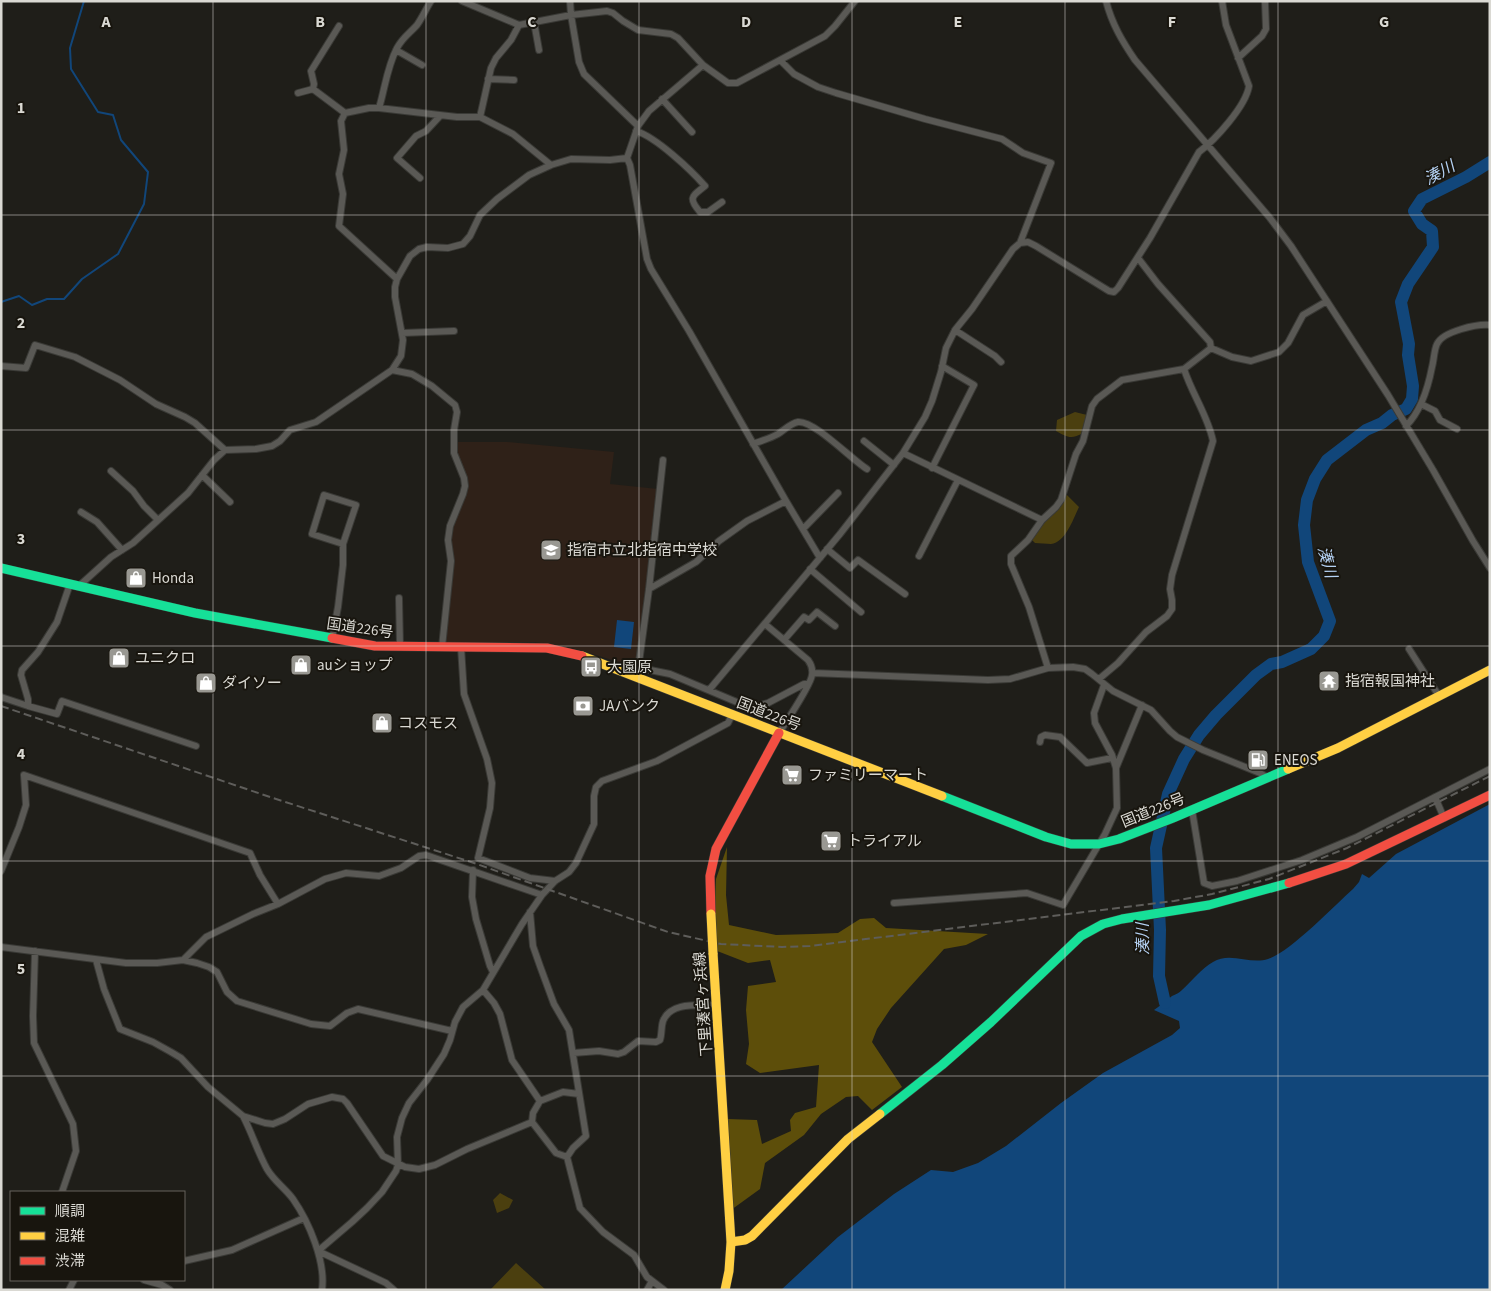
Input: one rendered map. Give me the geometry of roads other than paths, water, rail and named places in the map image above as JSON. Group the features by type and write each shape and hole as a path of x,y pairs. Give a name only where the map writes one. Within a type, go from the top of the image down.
{"main road":[{"name":"国道226号","path":"1,568 195,613 375,646 547,648 582,656 639,672 732,715 1046,837 1071,844 1099,844 1119,839 1173,818 1338,748 1490,670"},
{"name":"下里湊宮ヶ浜線","path":"725,1290 729,1271 731,1242 710,876 716,849 779,733"},
{"path":"731,1242 745,1240 752,1236 848,1139 942,1065 991,1022 1081,936 1103,924 1235,899 1300,880 1346,864 1490,795"}],"street":[{"path":"379,108 385,89 389,65 396,50 403,38 416,27 431,1"},
{"path":"462,1 480,5 519,25 571,15 607,11 638,30 671,34 682,41 703,65 732,84 737,84 825,36 855,1"},
{"path":"570,1 579,62 584,74 637,129 691,169 706,186 693,196 692,200 692,203 700,212 708,212 722,202"},
{"path":"1106,1 1114,26 1126,47 1270,218 1301,261 1433,470 1472,542 1490,568"},
{"path":"1020,243 1028,242 1036,246 1114,292 1138,258 1199,152 1208,145 1243,103 1248,92 1249,86 1226,25 1222,1"},
{"path":"1238,58 1262,36 1266,29 1265,1"},
{"path":"534,22 539,50"},
{"path":"480,117 488,79 496,58 512,40 519,25"},
{"path":"313,89 314,84 311,71 339,26"},
{"path":"396,50 422,65"},
{"path":"709,690 820,558 903,454 928,409 946,348 955,330 972,309 1013,249 1020,243 1051,163 1023,152 1002,139 836,94 794,74 781,61"},
{"path":"703,65 650,111 637,129 627,158 630,165 647,259 651,269 689,331 820,558"},
{"path":"488,79 514,80"},
{"path":"298,93 313,89"},
{"path":"313,89 344,113 379,108 440,116 480,117 513,134 551,165"},
{"path":"662,100 692,132"},
{"path":"344,113 341,121 344,150 339,174 343,194 339,226 397,278"},
{"path":"420,178 397,158 416,136 426,131 440,116"},
{"path":"28,706 28,699 21,676 22,670 38,652 57,622 75,585 111,557 133,543 196,485 214,460 225,450 256,449 272,446 280,441 290,430 316,422 392,370 401,356 403,340 395,298 397,278 410,256 419,249 427,247 448,248 463,244 470,236 480,215 497,199 530,175 551,165 571,159 610,160 627,158"},
{"path":"1138,258 1158,284 1210,342 1211,348"},
{"path":"1211,348 1232,358 1252,361 1279,352 1288,343 1303,316 1327,301"},
{"path":"1404,424 1414,418 1421,404 1431,372 1437,343 1443,337 1468,327 1479,324 1490,325"},
{"path":"955,330 1001,362"},
{"path":"402,333 454,331"},
{"path":"1,366 26,368 35,344 61,352 120,380 156,404 185,417 195,423 225,450"},
{"path":"1048,668 1029,607 1011,564 1011,556 1028,540 1042,520 1061,500 1076,454 1083,441 1092,406 1097,400 1122,380 1184,369 1211,348"},
{"path":"932,468 974,385 942,366"},
{"path":"894,903 1027,893 1063,905 1099,844 1117,808 1116,768 1095,723 1094,713 1102,682 1146,632 1167,616 1172,608 1170,589 1172,576 1213,441 1211,431 1188,382 1184,369"},
{"path":"392,370 412,374 432,386 455,405 458,412 454,430 454,453 464,478 464,486 463,494 450,526 448,540 451,561 442,647"},
{"path":"1421,404 1435,411 1440,420 1457,429"},
{"path":"753,444 777,435 796,422 804,422 822,433 858,464 868,469"},
{"path":"864,441 894,465"},
{"path":"903,454 1042,520"},
{"path":"662,460 639,672 670,674 739,703 754,707 763,705 804,684 808,684"},
{"path":"111,471 133,491 158,520"},
{"path":"202,475 230,502"},
{"path":"919,556 958,480"},
{"path":"803,529 838,493"},
{"path":"332,639 343,564 343,544 356,505 324,495 312,534 343,544"},
{"path":"649,590 696,562 719,541 747,522 786,501"},
{"path":"81,512 97,522 122,550"},
{"path":"827,549 850,568 858,560 904,594"},
{"path":"810,569 861,612"},
{"path":"399,598 400,647"},
{"path":"784,640 804,617 809,620 817,612 835,626"},
{"path":"765,624 811,664 812,673 808,684 779,733"},
{"path":"461,647 464,694 487,759 492,783 490,808 478,858 530,878 555,881"},
{"path":"1409,649 1439,696"},
{"path":"812,673 988,680 1010,679 1048,668 1074,667 1085,670 1113,691 1151,710 1177,737 1202,750 1268,778"},
{"path":"1,697 57,714 62,701 196,746"},
{"path":"1116,768 1142,705"},
{"path":"318,1251 352,1222 377,1197 396,1171 398,1165 397,1136 409,1103 444,1054 458,1014 463,1007 483,990 542,895 555,881 569,872 576,863 594,824 594,796 596,787 602,781 657,761 728,723 732,715"},
{"path":"1040,742 1041,737 1045,735 1060,737 1087,763 1112,758"},
{"path":"1192,810 1204,883 1212,886 1237,881 1302,860 1357,836 1490,769"},
{"path":"1,871 19,828 26,805 24,775 250,853 260,875 278,904"},
{"path":"1434,797 1444,818"},
{"path":"183,960 206,937 335,875 352,873 379,876 401,868 419,856 426,855 542,895"},
{"path":"473,870 472,897 476,920 493,972"},
{"path":"530,912 534,946 554,1004 569,1030 580,1094 586,1136 573,1148 567,1157 580,1208 603,1232 634,1255 647,1276 664,1290"},
{"path":"1,947 126,963 158,963 183,960 213,968 218,972 227,992 237,1001 311,1024 330,1026 347,1013 358,1010 452,1031"},
{"path":"35,952 34,1043 73,1124 75,1135 76,1151 62,1191"},
{"path":"96,960 104,989 120,1029 153,1042 181,1058 208,1087 243,1116 273,1124 285,1119 308,1104 332,1096 337,1097 347,1103 383,1156 398,1165 419,1169 428,1168 467,1149 532,1122"},
{"path":"483,990 500,1014 512,1060 540,1101"},
{"path":"573,1053 599,1051 618,1054 624,1052 638,1041 656,1042 662,1037 664,1018 673,1010 681,1007 717,1005"},
{"path":"567,1157 556,1153 532,1122 533,1113 540,1101 563,1092 580,1094"},
{"path":"243,1116 268,1170 292,1198 304,1218 318,1251 323,1277 322,1290"},
{"path":"185,1261 240,1248 304,1218"},
{"path":"318,1251 386,1283 394,1290"},
{"path":"151,1281 165,1283 170,1290"},
{"path":"647,1290 652,1281"}],"water":[{"path":"617,620 634,622 631,649 614,647"},
{"path":"1490,804 1490,1290 781,1290 838,1237 894,1194 931,1170 953,1172 978,1163 1006,1146 1103,1073 1172,1035 1180,1028 1179,1021 1154,1010 1181,991 1213,962 1226,958 1261,960 1277,955 1324,917 1353,889 1359,882 1362,874 1369,878 1396,854"}],"waterway":[{"path":"1,302 19,296 32,305 47,299 64,299 82,279 118,254 144,204 148,172 121,140 113,115 98,112 71,69 70,48 84,1"},
{"name":"湊川","path":"1165,1003 1159,976 1160,930 1156,848 1168,794 1184,759 1199,735 1216,715 1256,675 1271,664 1282,662 1311,649 1324,636 1330,621 1308,562 1304,525 1307,500 1315,479 1327,460 1366,430 1406,409 1412,399 1413,386 1408,355 1409,344 1401,302 1408,284 1433,247 1432,231 1422,224 1414,211 1422,199 1466,177 1490,162"}],"railway":[{"path":"1,706 273,798 474,863 668,932 721,944 782,947 810,946 1174,901 1212,894 1269,879 1347,848 1490,776"}],"place":[{"name":"指宿市立北指宿中学校","path":"551,550"},
{"name":"Honda","path":"136,578"},
{"name":"ユニクロ","path":"119,658"},
{"name":"auショップ","path":"301,665"},
{"name":"大園原","path":"591,667"},
{"name":"指宿報国神社","path":"1329,681"},
{"name":"ダイソー","path":"206,683"},
{"name":"JAバンク","path":"583,706"},
{"name":"コスモス","path":"382,723"},
{"name":"ENEOS","path":"1258,760"},
{"name":"ファミリーマート","path":"792,775"},
{"name":"トライアル","path":"831,841"}]}
